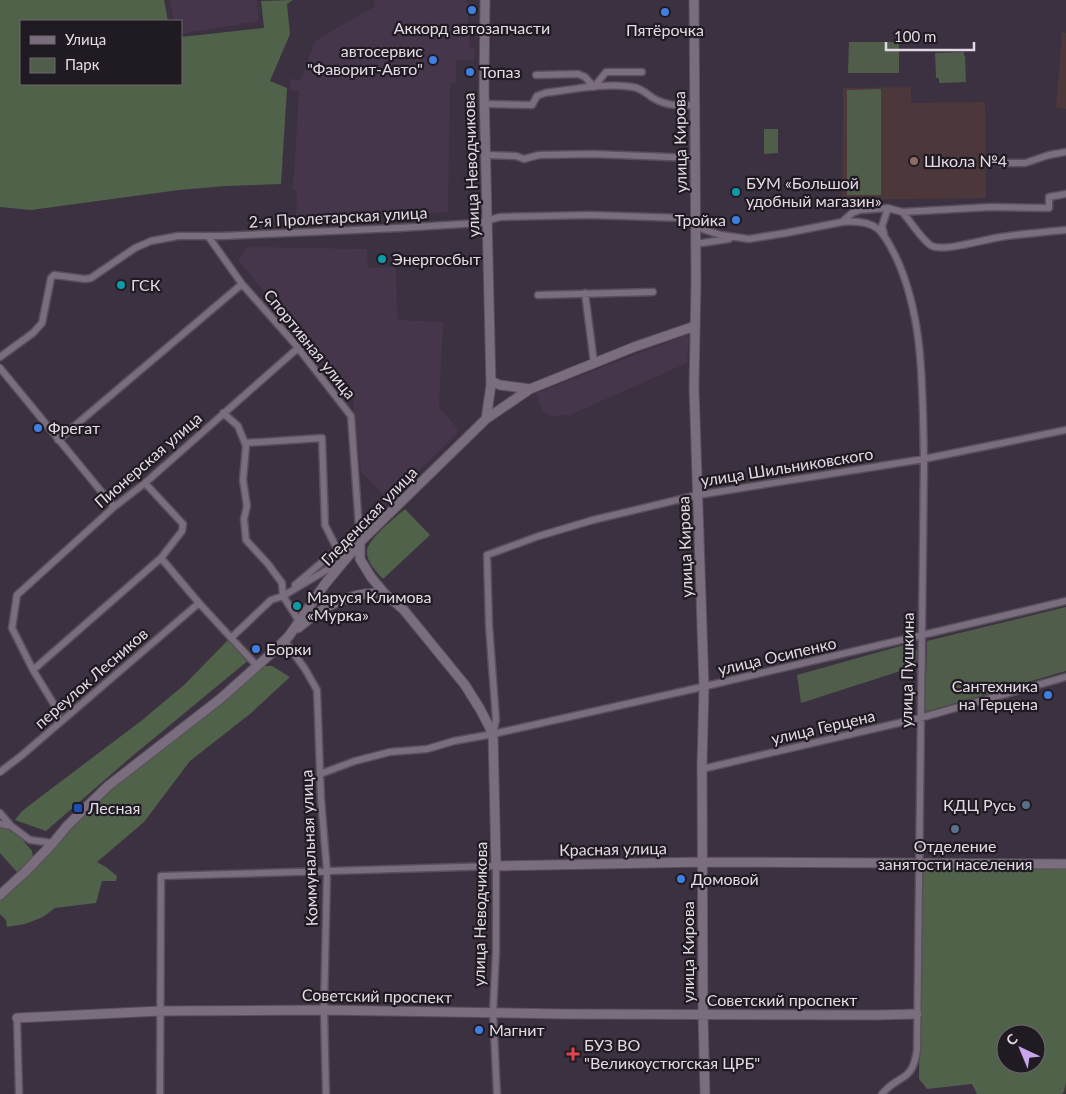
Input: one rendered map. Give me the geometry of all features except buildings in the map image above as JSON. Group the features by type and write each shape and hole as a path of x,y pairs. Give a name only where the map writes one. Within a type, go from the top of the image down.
{"main road":[{"name":"улица Неводчикова","path":"485,0 485,104 491,381 486,419"},
{"name":"улица Кирова","path":"694,0 694,387 704,687 702,769 705,1094"},
{"name":"Гледенская улица","path":"0,895 53,844 67,826 108,786 220,699 287,638 345,559 360,542 486,419 530,389 695,326"},
{"path":"491,381 500,385 530,389"},
{"name":"улица Неводчикова","path":"360,542 359,550 364,566 465,685 493,734 496,866"},
{"path":"287,638 318,613 353,596 367,593 386,594"},
{"name":"Красная улица","path":"496,866 703,862 1066,864"},
{"name":"Советский проспект","path":"16,1018 160,1011 324,1010 917,1014"}],"street":[{"path":"594,87 606,72 642,72"},
{"path":"536,75 578,74 585,77 594,87"},
{"path":"485,104 532,105 541,93 594,87 634,87 664,104 694,106"},
{"path":"1000,163 1025,163 1050,154 1066,152"},
{"path":"486,155 516,156 524,159 539,156 593,154 695,158"},
{"name":"2-я Пролетарская улица","path":"0,357 33,333 42,323 51,278 54,275 91,278 136,248 151,241 178,236 399,228 488,222 500,217 590,214 684,218 710,232 734,238 749,239 842,222 852,213 860,210 888,208 902,212 991,207 1048,208 1049,197 1066,194"},
{"path":"884,238 882,226 888,208"},
{"path":"902,212 911,221 924,240 935,248 1000,237 1066,230"},
{"name":"улица Пушкина","path":"842,222 862,221 879,229 892,249 906,277 919,338 922,368 924,459 917,1050 915,1065 908,1074 895,1082 882,1094"},
{"name":"Спортивная улица","path":"208,236 242,284 298,348 351,416 360,542"},
{"name":"2-я Пролетарская улица","path":"695,244 734,238"},
{"path":"58,440 242,284"},
{"path":"538,296 653,292"},
{"path":"585,293 594,364"},
{"name":"Пионерская улица","path":"33,670 12,628 17,595 114,507 145,483 298,348"},
{"path":"0,368 114,507"},
{"path":"223,413 238,426 246,446 244,480 247,506 244,520 246,540 282,583 283,596 299,621"},
{"name":"улица Шильниковского","path":"487,555 539,536 593,520 698,495 924,459 1066,430"},
{"path":"231,638 271,600 283,596 345,559 337,550 325,525 322,438 245,443"},
{"path":"58,724 58,711 33,670 162,558 182,531 183,524 145,483"},
{"path":"283,596 353,536 359,525"},
{"name":"улица Неводчикова","path":"487,555 489,624 496,720 493,734"},
{"path":"162,558 199,603 257,666"},
{"name":"улица Осипенко","path":"320,774 355,761 390,752 427,749 454,741 704,687 1066,601"},
{"name":"переулок Лесников","path":"0,772 199,603"},
{"name":"Коммунальная улица","path":"287,638 317,690 320,774 327,872 324,1010 326,1094"},
{"name":"улица Герцена","path":"702,769 920,718 1066,677"},
{"path":"0,813 10,826 30,840 53,844"},
{"path":"0,824 10,826"},
{"name":"улица Неводчикова","path":"496,866 496,952 493,1012 496,1094"},
{"name":"Красная улица","path":"160,1011 161,876 496,866"},
{"path":"160,1011 160,1094"},
{"path":"16,1018 19,1094"}],"shaded area":[{"path":"170,0 257,0 259,21 182,34 182,20 174,20"},
{"path":"465,0 465,2 468,2 468,25 475,26 475,36 469,36 469,47 475,48 474,60 456,60 456,83 450,83 448,212 406,215 406,212 393,213 392,215 296,218 297,191 293,190 299,91 290,90 291,79 301,80 315,41 375,6 373,1"},
{"path":"1062,32 1066,33 1066,109 1056,108"},
{"name":"Школа №4","path":"911,87 911,103 985,102 986,198 842,200 843,88"},
{"path":"247,247 367,249 368,268 396,267 397,317 399,320 443,322 439,407 457,428 457,434 388,500 361,472 353,399 238,260"},
{"path":"689,334 687,363 570,415 551,416 542,411 536,393"}],"green space":[{"path":"0,0 164,0 168,20 20,20 20,85 182,85 182,37 264,28 261,1 293,0 287,4 290,34 270,81 287,88 281,184 179,190 31,210 0,207"},
{"path":"849,42 899,42 899,73 848,73"},
{"path":"964,52 966,82 939,83 939,78 936,78 935,53"},
{"path":"881,89 881,195 847,195 847,90"},
{"path":"764,129 778,129 778,153 764,154"},
{"path":"405,509 430,535 383,579 372,567 367,552 368,547 382,529"},
{"path":"1066,607 1066,671 925,712 927,641"},
{"path":"230,638 250,659 130,758 46,831 15,820 21,812 141,721 184,685"},
{"path":"911,643 915,645 917,652 916,666 801,703 797,675"},
{"path":"257,666 272,666 290,677 250,714 190,761 144,822 97,862 117,876 116,881 102,881 96,903 55,908 43,917 25,924 7,927 6,920 0,914 0,895 89,805"},
{"path":"0,824 11,826 32,851 33,857 17,872 0,853"},
{"path":"922,868 1066,869 1066,1082 1064,1092 1062,1094 977,1094 972,1084 927,1089 919,1079"}],"place":[{"name":"Аккорд автозапчасти","path":"472,10"},
{"name":"Пятёрочка","path":"665,12"},
{"name":"автосервис \"Фаворит-Авто\"","path":"433,60"},
{"name":"Топаз","path":"470,72"},
{"name":"Школа №4","path":"914,161"},
{"name":"БУМ «Большой удобный магазин»","path":"736,192"},
{"name":"Тройка","path":"736,220"},
{"name":"Энергосбыт","path":"382,259"},
{"name":"ГСК","path":"121,285"},
{"name":"Фрегат","path":"38,428"},
{"name":"Маруся Климова «Мурка»","path":"297,606"},
{"name":"Борки","path":"256,649"},
{"name":"Сантехника на Герцена","path":"1048,695"},
{"name":"КДЦ Русь","path":"1026,805"},
{"name":"Лесная","path":"78,808"},
{"name":"Отделение занятости населения","path":"955,829"},
{"name":"Домовой","path":"681,879"},
{"name":"Магнит","path":"479,1030"},
{"name":"БУЗ ВО \"Великоустюгская ЦРБ\"","path":"573,1054"}]}
